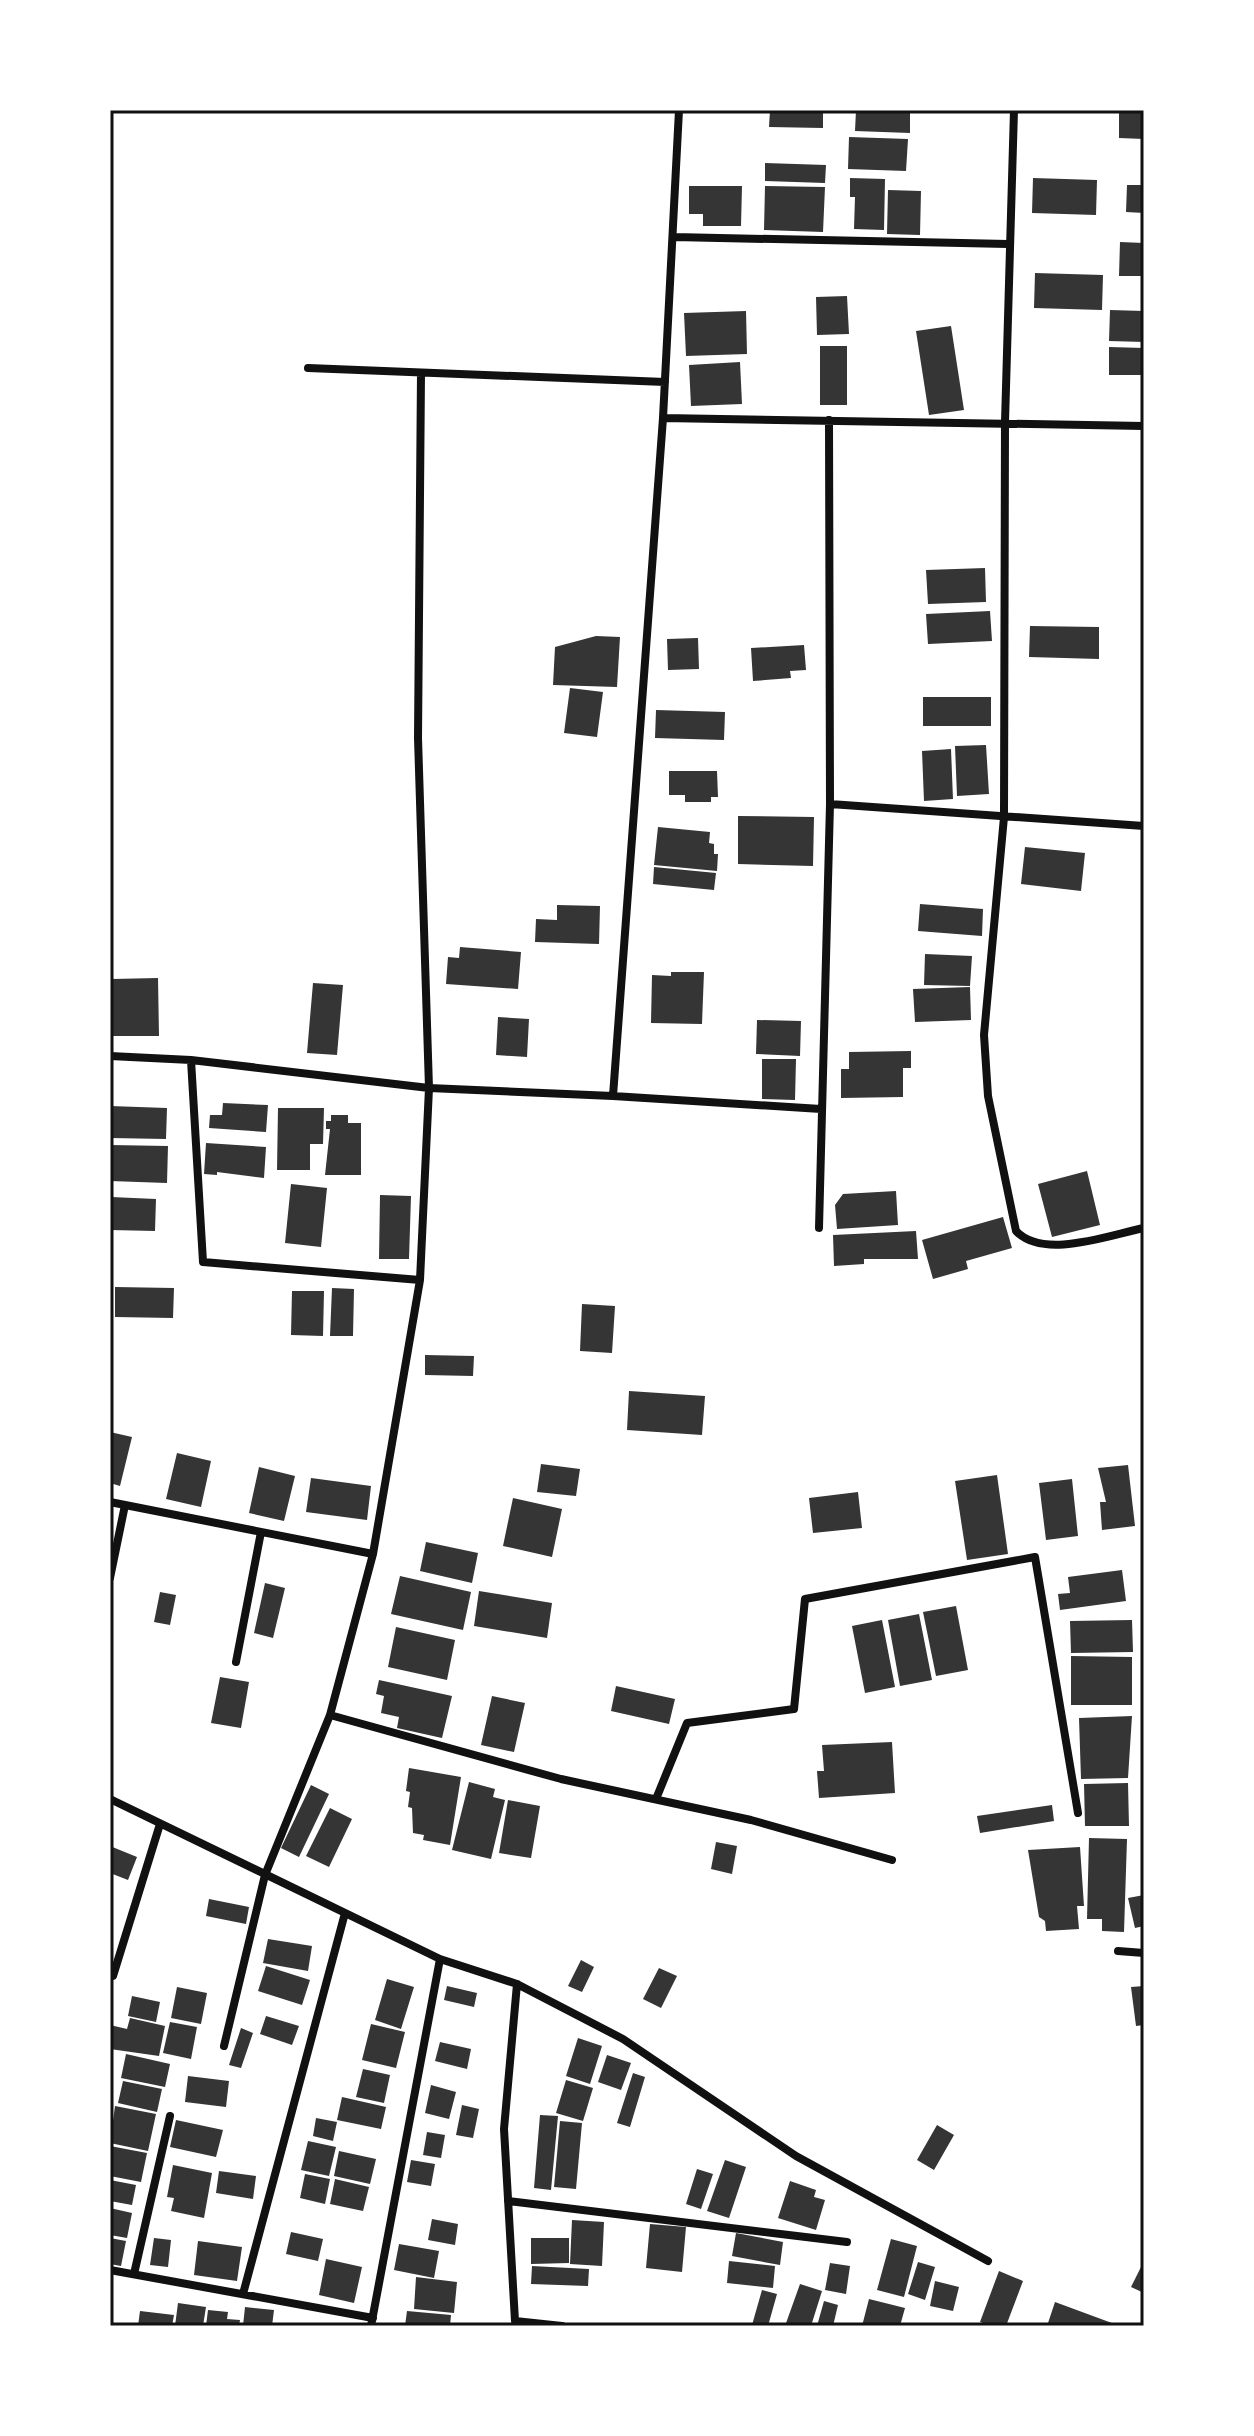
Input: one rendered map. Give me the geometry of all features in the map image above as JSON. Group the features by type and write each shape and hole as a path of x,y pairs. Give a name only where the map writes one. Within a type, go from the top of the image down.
{"street":[{"path":"613,1096 663,418 679,110"},
{"path":"1014,110 1005,422 1004,817 984,1035 988,1096 1016,1231 1024,1240 1047,1247 1144,1228"},
{"path":"674,237 1008,244"},
{"path":"308,368 665,382"},
{"path":"224,2046 265,1875 330,1715 373,1554 420,1280 429,1088 418,738 421,373"},
{"path":"663,418 1144,426"},
{"path":"819,1228 830,804 829,420"},
{"path":"830,804 1144,826"},
{"path":"110,1056 191,1060 429,1088 821,1109"},
{"path":"191,1060 203,1262 420,1280"},
{"path":"110,1502 373,1554"},
{"path":"110,1578 125,1505"},
{"path":"236,1662 261,1532"},
{"path":"656,1799 687,1723 794,1709 805,1599 1035,1557 1078,1813"},
{"path":"330,1715 561,1779 751,1820 892,1860"},
{"path":"110,1799 440,1959 517,1984 623,2039 796,2156 988,2261"},
{"path":"113,1976 160,1824"},
{"path":"243,2294 345,1913"},
{"path":"1118,1951 1144,1953"},
{"path":"110,2270 372,2322 440,1959"},
{"path":"517,1984 504,2129 515,2324 562,2326"},
{"path":"134,2274 170,2116"},
{"path":"508,2201 847,2242"}],"building":[{"path":"770,110 823,110 823,128 769,127"},
{"path":"856,110 910,110 910,133 855,131"},
{"path":"1119,110 1144,110 1144,139 1119,138"},
{"path":"849,137 908,139 906,171 848,169"},
{"path":"765,163 826,165 825,183 765,181"},
{"path":"850,178 885,179 884,230 854,229 855,197 850,197"},
{"path":"1033,178 1097,180 1096,215 1032,213"},
{"path":"1127,185 1144,185 1144,213 1126,212"},
{"path":"689,186 742,186 741,226 703,226 703,214 689,214"},
{"path":"765,186 825,187 823,232 764,230"},
{"path":"888,190 921,191 920,235 887,234"},
{"path":"1120,242 1144,243 1144,276 1119,276"},
{"path":"1035,273 1103,275 1102,310 1034,308"},
{"path":"847,296 849,334 817,335 816,297"},
{"path":"1110,310 1144,311 1144,342 1109,341"},
{"path":"746,311 747,354 686,356 684,313"},
{"path":"951,326 964,410 929,415 916,331"},
{"path":"820,346 847,346 847,405 820,405"},
{"path":"1109,347 1144,348 1144,375 1109,375"},
{"path":"740,362 742,404 691,406 689,365"},
{"path":"985,568 986,602 928,604 926,570"},
{"path":"990,611 992,641 928,644 926,614"},
{"path":"1030,626 1099,627 1099,659 1029,657"},
{"path":"596,636 620,637 617,687 553,685 555,647"},
{"path":"698,638 699,669 668,670 667,639"},
{"path":"804,645 806,670 790,671 791,678 753,681 751,648"},
{"path":"570,688 603,692 597,737 564,733"},
{"path":"923,697 991,697 991,726 923,726"},
{"path":"656,710 725,712 724,740 655,738"},
{"path":"986,745 989,794 957,796 955,746"},
{"path":"951,749 953,799 924,801 922,751"},
{"path":"669,771 717,771 718,797 711,797 711,802 685,802 685,795 669,795"},
{"path":"738,816 814,817 813,866 738,864"},
{"path":"658,827 710,832 709,843 714,844 714,854 718,854 717,871 654,865"},
{"path":"1025,847 1085,853 1081,891 1021,884"},
{"path":"654,867 716,873 714,890 653,884"},
{"path":"920,904 983,909 982,936 918,931"},
{"path":"557,905 600,906 599,944 535,942 536,919 557,920"},
{"path":"460,947 521,952 518,989 446,984 448,957 459,958"},
{"path":"925,954 972,956 970,986 924,985"},
{"path":"671,972 704,972 702,1024 651,1023 652,975 671,976"},
{"path":"158,978 159,1036 113,1036 112,979"},
{"path":"313,983 343,985 337,1055 307,1053"},
{"path":"970,987 971,1020 915,1022 913,989"},
{"path":"498,1017 529,1019 527,1057 496,1055"},
{"path":"757,1020 801,1021 800,1056 756,1054"},
{"path":"911,1051 911,1068 903,1068 903,1097 841,1098 841,1069 849,1069 849,1052"},
{"path":"762,1059 796,1059 795,1100 762,1099"},
{"path":"223,1103 268,1105 266,1132 209,1128 210,1115 222,1115"},
{"path":"110,1106 167,1108 166,1139 110,1138"},
{"path":"278,1108 324,1108 323,1144 310,1144 310,1170 277,1170"},
{"path":"331,1115 348,1115 348,1123 361,1123 361,1175 325,1175 330,1129 326,1129 326,1121 331,1121"},
{"path":"206,1143 266,1147 264,1178 217,1172 217,1175 204,1174"},
{"path":"110,1145 168,1146 167,1183 110,1181"},
{"path":"1087,1171 1100,1225 1052,1237 1038,1184"},
{"path":"291,1184 327,1188 321,1247 285,1243"},
{"path":"896,1191 898,1225 837,1229 835,1205 843,1194"},
{"path":"380,1195 411,1196 409,1259 379,1259"},
{"path":"111,1197 156,1199 155,1231 110,1230"},
{"path":"1003,1217 1012,1248 966,1261 968,1269 933,1279 922,1240"},
{"path":"916,1231 918,1259 864,1259 864,1264 834,1266 833,1235"},
{"path":"115,1287 174,1288 173,1318 115,1317"},
{"path":"332,1288 354,1289 353,1336 330,1336"},
{"path":"292,1291 324,1291 323,1336 291,1335"},
{"path":"582,1304 615,1306 612,1353 580,1351"},
{"path":"425,1355 474,1356 473,1376 425,1375"},
{"path":"629,1391 705,1396 702,1435 627,1430"},
{"path":"110,1432 132,1437 120,1486 110,1483"},
{"path":"177,1453 211,1461 201,1507 166,1499"},
{"path":"541,1464 580,1469 576,1496 537,1492"},
{"path":"1128,1465 1135,1526 1102,1530 1100,1502 1106,1502 1098,1468"},
{"path":"259,1467 295,1476 284,1521 249,1513"},
{"path":"997,1475 1008,1554 967,1560 955,1481"},
{"path":"311,1478 371,1486 367,1520 306,1512"},
{"path":"1072,1479 1078,1536 1046,1540 1039,1483"},
{"path":"858,1492 862,1528 813,1533 809,1498"},
{"path":"513,1498 562,1509 552,1557 503,1546"},
{"path":"426,1542 478,1553 472,1583 420,1571"},
{"path":"1122,1570 1126,1601 1060,1610 1058,1594 1070,1593 1068,1577"},
{"path":"400,1576 471,1592 463,1630 391,1614"},
{"path":"265,1583 285,1588 273,1638 254,1633"},
{"path":"479,1591 552,1603 547,1638 474,1626"},
{"path":"160,1592 176,1595 170,1625 154,1622"},
{"path":"956,1606 968,1670 936,1676 923,1612"},
{"path":"919,1614 932,1680 900,1686 888,1620"},
{"path":"882,1620 895,1687 865,1693 852,1626"},
{"path":"1132,1620 1133,1652 1071,1653 1070,1621"},
{"path":"396,1627 455,1640 447,1680 388,1667"},
{"path":"1071,1656 1132,1657 1132,1705 1071,1705"},
{"path":"220,1677 249,1682 241,1728 211,1723"},
{"path":"379,1680 452,1696 442,1738 397,1728 399,1717 381,1713 384,1696 376,1694"},
{"path":"616,1686 675,1699 669,1724 611,1711"},
{"path":"492,1696 525,1703 514,1752 481,1745"},
{"path":"1132,1716 1128,1778 1081,1779 1079,1718"},
{"path":"892,1742 895,1793 819,1798 817,1771 824,1771 822,1745"},
{"path":"409,1768 461,1777 450,1845 423,1840 424,1835 413,1833 412,1808 408,1807 410,1792 406,1791"},
{"path":"469,1782 495,1789 493,1797 505,1800 491,1859 452,1850"},
{"path":"1128,1783 1129,1826 1085,1826 1084,1784"},
{"path":"311,1785 329,1794 299,1857 281,1848"},
{"path":"508,1800 540,1806 531,1858 499,1853"},
{"path":"1052,1805 1054,1821 980,1833 977,1816"},
{"path":"330,1808 352,1819 329,1867 306,1856"},
{"path":"1089,1838 1127,1839 1124,1932 1102,1931 1102,1919 1087,1919"},
{"path":"716,1842 737,1846 732,1874 711,1869"},
{"path":"110,1846 137,1857 128,1880 110,1873"},
{"path":"1080,1847 1084,1906 1077,1906 1079,1929 1046,1931 1045,1921 1039,1917 1028,1850"},
{"path":"1144,1895 1144,1926 1135,1928 1128,1898"},
{"path":"209,1899 249,1907 246,1924 206,1916"},
{"path":"268,1939 312,1946 308,1971 263,1963"},
{"path":"581,1960 594,1967 582,1992 568,1986"},
{"path":"266,1966 310,1980 302,2005 258,1991"},
{"path":"659,1968 677,1976 661,2008 643,1999"},
{"path":"387,1979 414,1987 401,2029 375,2020"},
{"path":"447,1986 477,1993 474,2007 444,2000"},
{"path":"1144,1986 1144,2025 1136,2026 1131,1987"},
{"path":"177,1987 207,1993 201,2024 171,2018"},
{"path":"132,1996 160,2002 156,2022 128,2016"},
{"path":"266,2016 299,2026 292,2045 260,2034"},
{"path":"130,2018 165,2026 159,2056 110,2049 110,2025 127,2029"},
{"path":"170,2022 197,2027 191,2059 163,2053"},
{"path":"371,2024 405,2032 396,2068 362,2060"},
{"path":"241,2028 253,2033 241,2068 229,2065"},
{"path":"578,2038 602,2046 590,2084 566,2076"},
{"path":"440,2042 471,2049 467,2069 435,2061"},
{"path":"126,2054 170,2064 165,2087 121,2078"},
{"path":"607,2055 631,2063 621,2090 598,2082"},
{"path":"363,2069 390,2075 384,2103 356,2097"},
{"path":"633,2073 645,2077 630,2127 617,2123"},
{"path":"188,2076 229,2081 226,2107 185,2102"},
{"path":"566,2080 593,2088 583,2121 556,2113"},
{"path":"123,2081 162,2089 157,2112 118,2103"},
{"path":"431,2085 456,2092 449,2119 425,2113"},
{"path":"342,2097 386,2107 381,2129 337,2120"},
{"path":"462,2105 479,2109 473,2138 456,2135"},
{"path":"115,2106 156,2114 148,2151 110,2143"},
{"path":"540,2115 558,2116 551,2190 534,2188"},
{"path":"316,2118 337,2122 333,2141 313,2136"},
{"path":"176,2120 223,2130 216,2157 170,2147"},
{"path":"560,2121 582,2123 576,2189 554,2187"},
{"path":"937,2125 954,2135 934,2170 917,2160"},
{"path":"427,2132 445,2135 441,2158 423,2155"},
{"path":"308,2141 336,2147 329,2176 301,2170"},
{"path":"110,2146 147,2153 141,2182 110,2176"},
{"path":"339,2151 376,2159 370,2184 334,2176"},
{"path":"411,2160 435,2164 431,2186 407,2182"},
{"path":"725,2160 746,2167 729,2218 707,2211"},
{"path":"173,2165 212,2173 204,2218 171,2211 174,2198 167,2197"},
{"path":"697,2169 713,2174 701,2209 686,2204"},
{"path":"219,2171 256,2176 253,2199 216,2193"},
{"path":"305,2174 330,2179 325,2204 300,2198"},
{"path":"335,2179 369,2187 363,2211 330,2204"},
{"path":"110,2180 136,2185 132,2205 110,2201"},
{"path":"790,2181 816,2190 814,2197 825,2200 816,2230 778,2218"},
{"path":"110,2208 132,2213 127,2238 110,2235"},
{"path":"432,2219 458,2224 455,2245 428,2240"},
{"path":"572,2220 604,2222 602,2266 570,2264"},
{"path":"650,2224 686,2227 682,2272 646,2268"},
{"path":"291,2232 323,2239 318,2261 286,2254"},
{"path":"736,2233 783,2242 780,2265 732,2256"},
{"path":"110,2238 126,2241 121,2266 110,2264"},
{"path":"154,2238 171,2240 168,2267 150,2265"},
{"path":"531,2238 569,2238 569,2263 531,2264"},
{"path":"891,2239 917,2246 904,2297 877,2290"},
{"path":"198,2241 242,2247 237,2281 194,2275"},
{"path":"399,2244 439,2251 434,2278 394,2270"},
{"path":"326,2259 362,2267 354,2303 319,2295"},
{"path":"729,2261 775,2266 773,2288 727,2283"},
{"path":"1144,2261 1144,2293 1131,2287"},
{"path":"918,2262 935,2267 925,2300 908,2294"},
{"path":"830,2263 850,2266 846,2294 825,2290"},
{"path":"532,2266 589,2269 588,2286 531,2284"},
{"path":"999,2271 1023,2281 1006,2326 991,2326 980,2322"},
{"path":"416,2277 457,2282 454,2313 414,2309"},
{"path":"935,2281 959,2287 953,2311 930,2306"},
{"path":"800,2284 822,2291 811,2326 785,2326"},
{"path":"762,2290 777,2294 768,2326 752,2325"},
{"path":"869,2299 905,2308 900,2326 862,2326"},
{"path":"824,2301 838,2305 833,2326 817,2326"},
{"path":"1055,2302 1120,2326 1047,2326"},
{"path":"178,2303 206,2307 203,2326 175,2326"},
{"path":"245,2307 274,2310 272,2326 243,2326"},
{"path":"208,2310 228,2312 227,2319 240,2320 239,2326 206,2326"},
{"path":"140,2311 174,2315 172,2326 138,2326"},
{"path":"407,2311 451,2315 450,2326 405,2326"}]}
